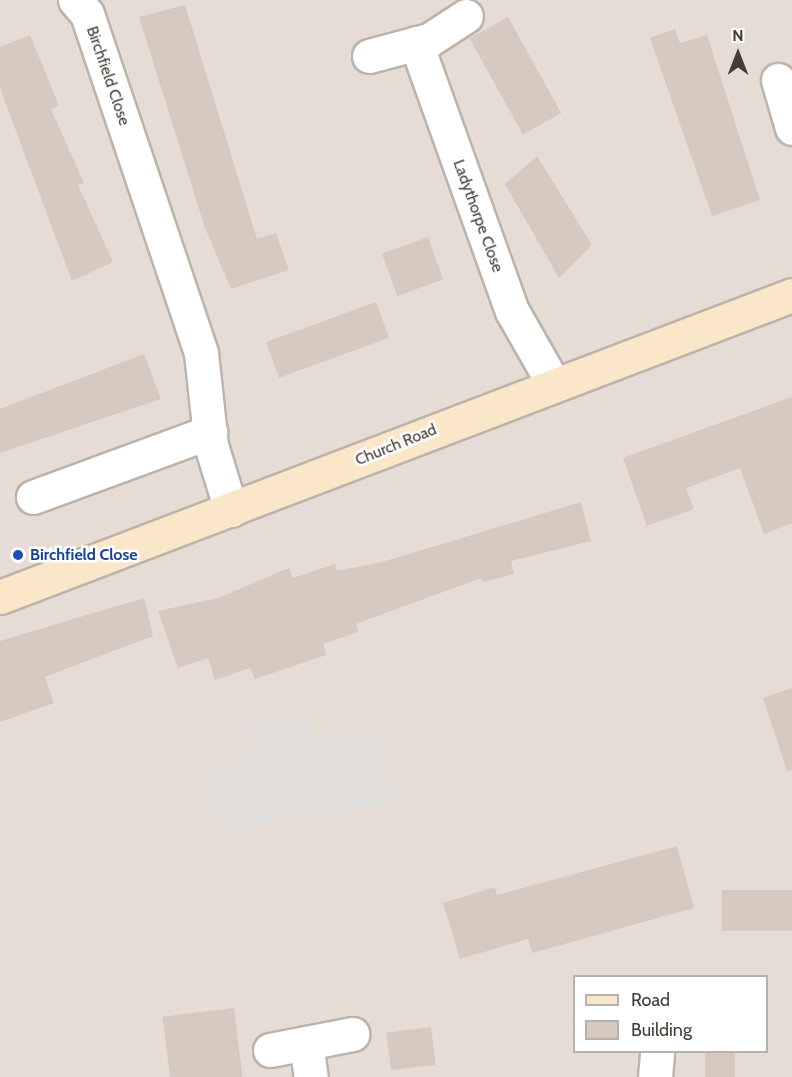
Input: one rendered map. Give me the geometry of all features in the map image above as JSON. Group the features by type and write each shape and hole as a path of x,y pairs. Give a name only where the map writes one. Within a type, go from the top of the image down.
{"main road":[{"name":"Church Road","path":"0,597 231,510 553,383 792,295"}],"street":[{"name":"Birchfield Close","path":"75,0 87,14 201,353 210,432 231,510"},
{"path":"369,56 416,43 466,16"},
{"name":"Ladythorpe Close","path":"416,43 512,311 553,383"},
{"path":"778,80 792,128"},
{"path":"33,497 210,432"},
{"path":"270,1050 352,1034"},
{"path":"306,1043 311,1077"},
{"path":"655,1077 657,1053"}],"shaded area":[{"path":"0,0 792,0 792,1077 0,1077"},
{"path":"306,716 315,741 371,726 399,802 222,831 205,774 255,760 247,723"}],"building":[{"path":"185,5 257,239 276,233 289,270 231,289 205,228 139,17"},
{"path":"508,17 561,113 523,135 470,38"},
{"path":"675,29 680,43 707,35 760,200 712,216 650,38"},
{"path":"30,35 59,106 51,109 84,183 78,185 113,262 72,281 0,88 0,47"},
{"path":"537,156 592,245 559,278 505,184"},
{"path":"428,237 443,279 397,296 382,254"},
{"path":"376,302 389,338 279,378 266,342"},
{"path":"144,354 161,399 0,453 0,409"},
{"path":"792,397 792,523 764,534 740,468 686,488 694,509 647,526 623,458"},
{"path":"581,502 591,541 511,561 514,574 483,582 481,578 356,624 358,632 323,644 326,655 255,679 250,668 215,680 208,658 178,668 158,611 218,598 289,568 293,578 335,564 337,571 382,562"},
{"path":"144,598 153,636 45,677 54,703 0,722 0,641"},
{"path":"792,688 792,770 787,771 763,698"},
{"path":"677,846 694,908 532,953 528,939 460,959 443,903 495,887 497,895"},
{"path":"722,890 792,890 792,931 722,931"},
{"path":"234,1008 242,1077 170,1077 163,1017"},
{"path":"431,1027 436,1065 391,1070 386,1032"},
{"path":"705,1053 735,1053 735,1077 705,1077"}],"place":[{"name":"Birchfield Close","path":"18,555"}]}
